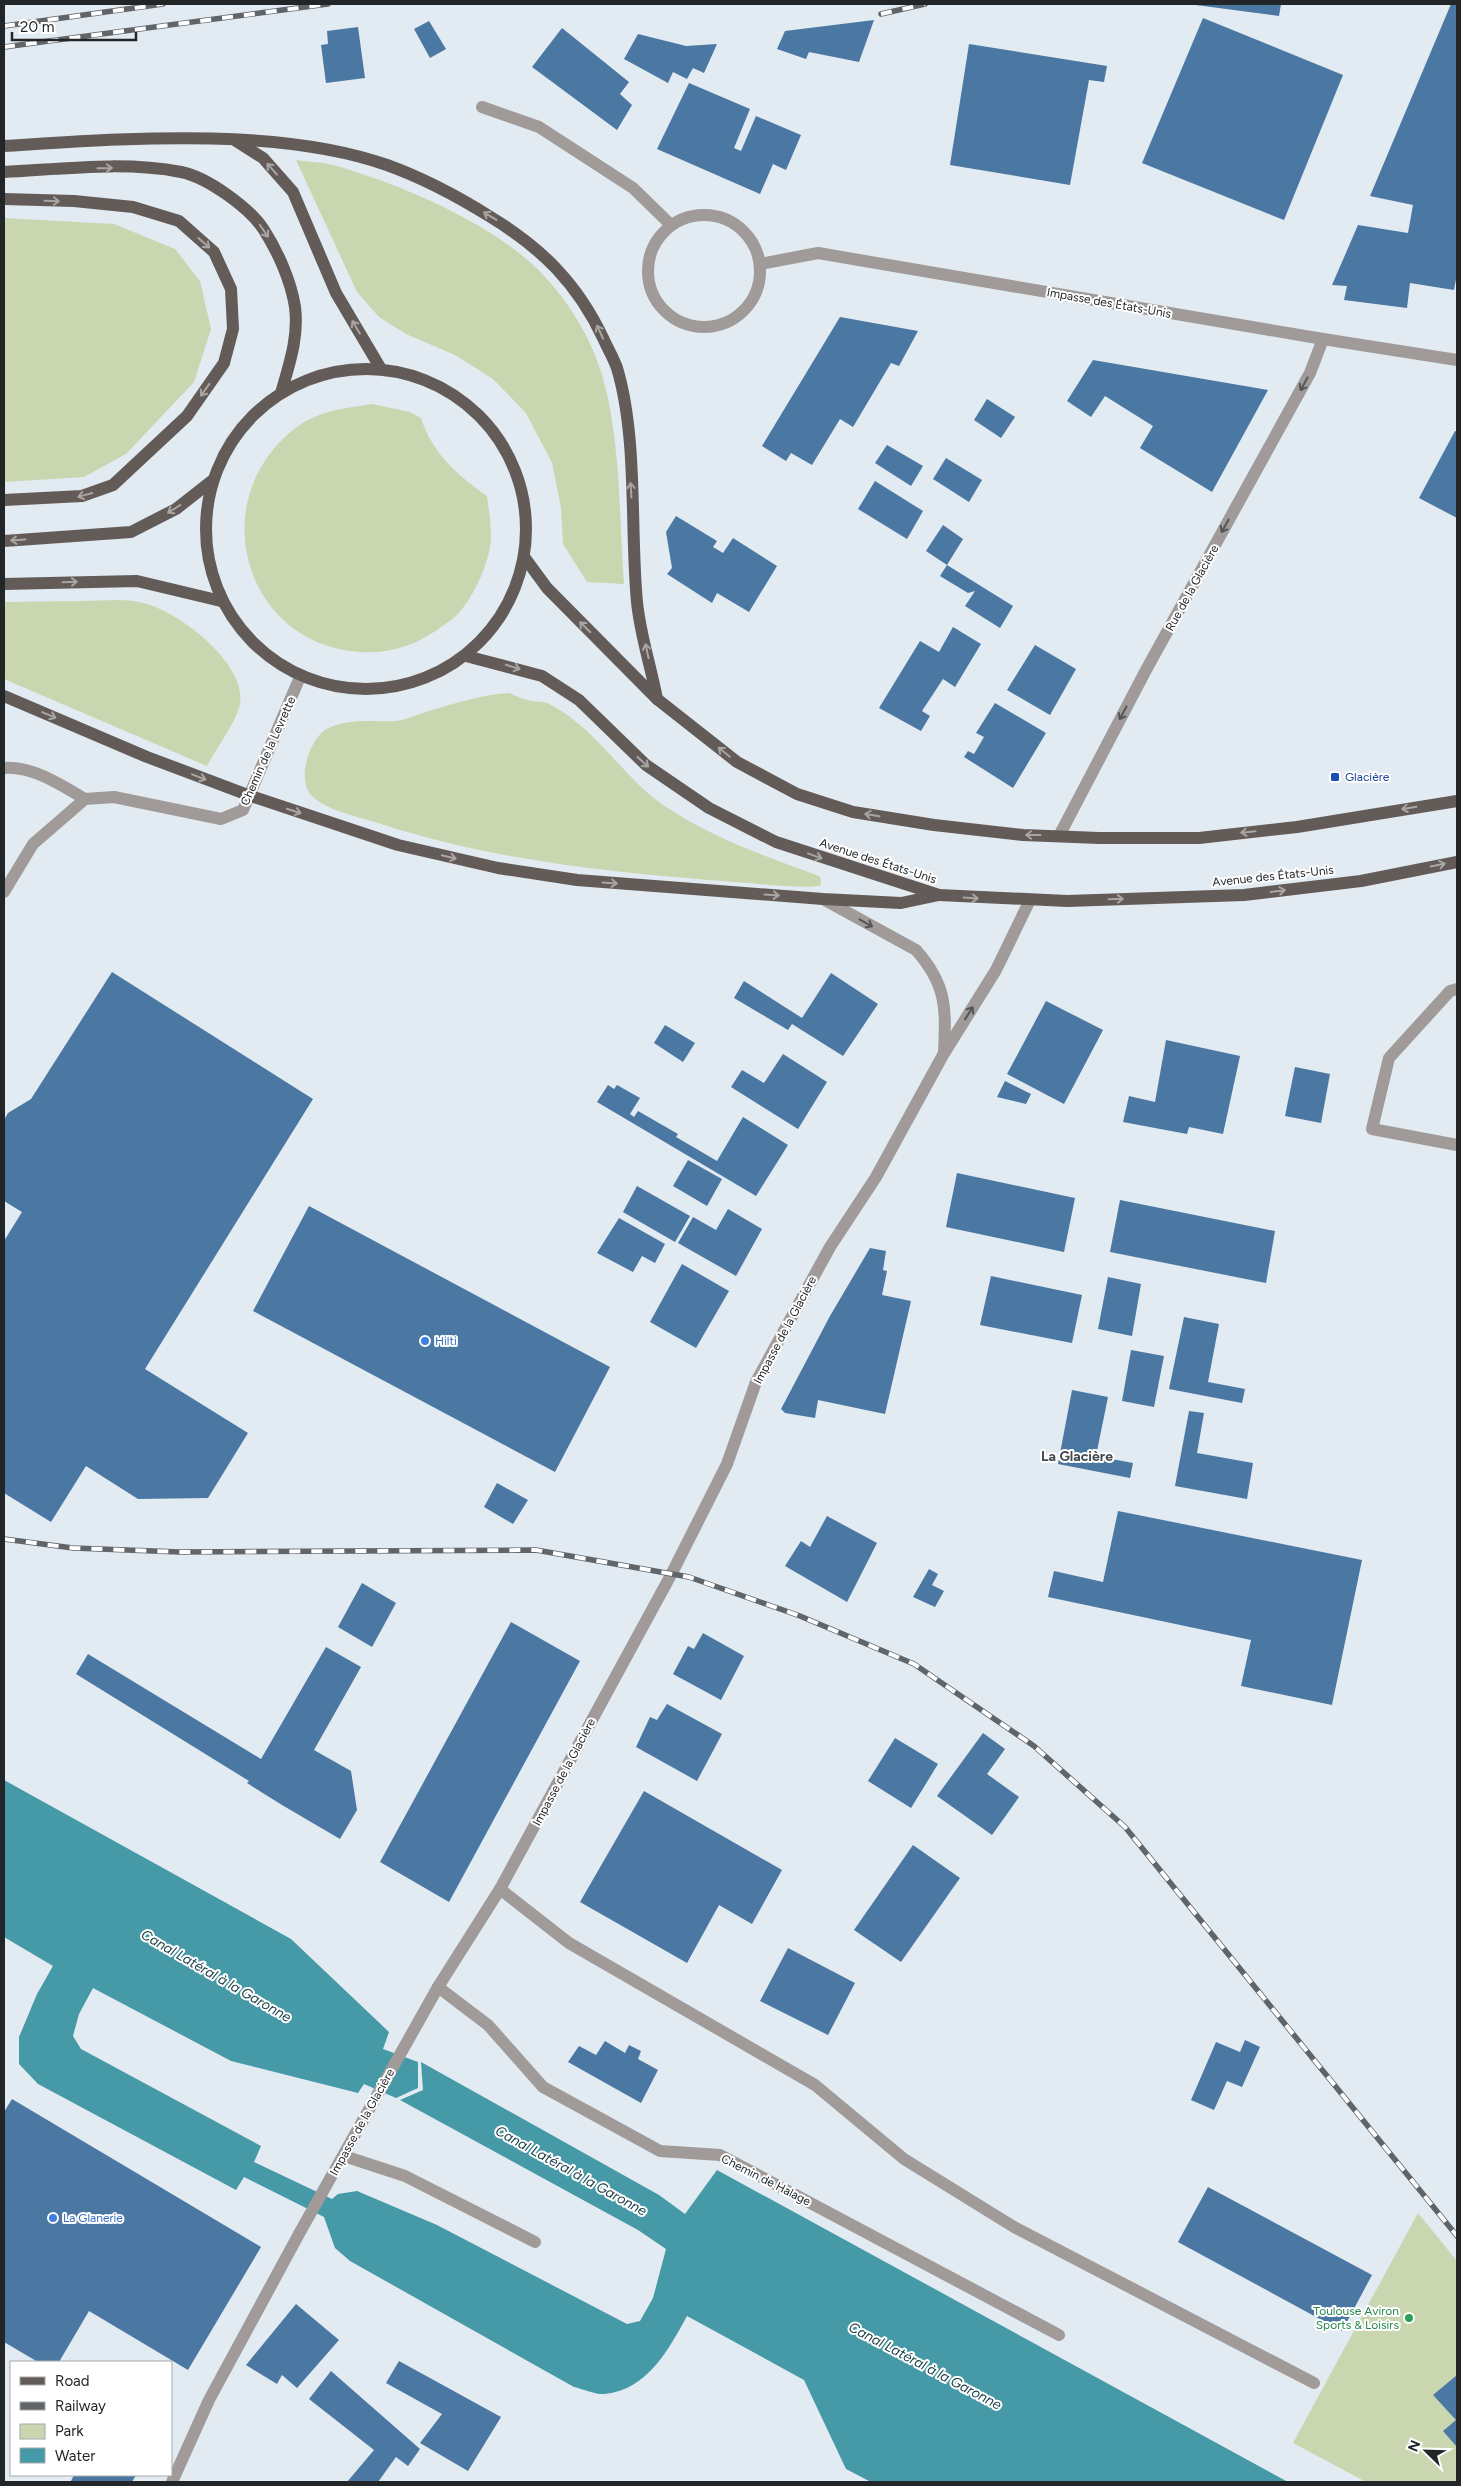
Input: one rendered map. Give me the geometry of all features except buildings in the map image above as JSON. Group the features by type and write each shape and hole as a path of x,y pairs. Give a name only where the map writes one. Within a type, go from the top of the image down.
{"main road":[{"path":"4,146 111,139 234,140 318,148 386,165 452,194 511,229 558,268 592,315 617,368 628,426 638,604 657,699"},
{"path":"234,140 263,158 293,192 336,293 381,369"},
{"path":"4,172 137,167 183,172 209,183 240,205 263,229 282,266 295,307 295,344 281,392"},
{"path":"4,199 74,201 133,207 179,221 214,252 231,289 233,329 224,363 188,416 113,485 82,496 4,500"},
{"path":"346,369 381,369 433,382 477,412 488,426 509,454 526,505 525,558 504,612 466,656 428,678 386,690 342,689 300,677 268,658 242,632 221,600 208,562 206,521 213,480 228,446 252,416 281,392 312,378 346,369"},
{"path":"4,541 131,532 176,509 213,480"},
{"path":"525,558 546,588 657,699 737,762 797,794 853,812 934,825 1023,835 1099,838 1199,838 1297,827 1457,801"},
{"path":"4,584 137,580 221,600"},
{"name":"Avenue des États-Unis","path":"466,656 542,676 579,700 646,765 709,808 726,817 776,842 938,895 1067,901 1244,895 1361,881 1457,862"},
{"path":"4,696 147,758 248,795 398,845 498,868 577,880 823,900 901,903 938,895"}],"street":[{"path":"482,107 540,127 633,188 671,225"},
{"path":"702,214 719,216 734,222 747,233 756,247 760,264 759,286 750,305 734,320 713,327 692,327 672,318 656,303 648,283 648,261 656,240 671,225 685,217 702,214"},
{"name":"Impasse des États-Unis","path":"760,264 818,253 1457,360"},
{"name":"Rue de la Glacière","path":"1059,836 1146,670 1310,373 1323,339"},
{"name":"Chemin de la Levrette","path":"85,799 114,797 221,819 243,810 300,677"},
{"path":"4,768 16,767 52,780 85,799 33,844 4,892"},
{"name":"Impasse de la Glacière","path":"823,900 916,950 928,963 937,979 946,1013 943,1055"},
{"name":"Impasse de la Glacière","path":"172,2482 209,2400 300,2232 438,1987 500,1889 672,1573 727,1464 756,1382 830,1247 876,1178 943,1055 996,970 1030,900"},
{"path":"1457,989 1450,991 1388,1058 1372,1129 1457,1146"},
{"path":"500,1889 569,1943 815,2085 904,2159 1006,2222 1314,2383"},
{"name":"Chemin de Halage","path":"438,1987 488,2025 543,2087 660,2151 720,2155 1059,2335"},
{"path":"344,2156 405,2176 534,2242"}],"green space":[{"path":"296,160 337,166 414,193 440,205 489,232 512,248 532,264 555,288 584,331 598,362 609,403 616,454 624,584 587,582 563,544 561,508 552,463 526,413 493,379 455,355 406,334 379,317 357,292"},
{"path":"4,218 114,224 175,249 200,281 211,329 194,382 126,454 84,477 4,482"},
{"path":"372,404 410,412 421,418 432,442 447,463 487,496 491,538 490,548 480,580 456,616 428,636 410,645 381,652 360,652 320,643 287,623 263,596 249,563 245,527 251,491 268,456 297,427 323,414"},
{"path":"113,600 143,603 175,617 209,643 224,659 235,675 240,692 239,708 229,730 207,766 4,679 4,602"},
{"path":"509,693 531,701 547,703 565,713 594,738 648,793 682,817 720,837 819,876 821,885 804,887 779,886 644,874 510,856 422,836 344,813 320,802 308,790 305,782 305,772 309,753 319,736 333,726 359,721 395,721 469,700"},
{"name":"Toulouse Aviron Sports & Loisirs","path":"1418,2213 1457,2261 1457,2482 1366,2482 1293,2443"}],"water":[{"name":"Canal Latéral à la Garonne","path":"4,1780 291,1939 389,2032 383,2049 418,2062 418,2088 396,2098 364,2084 358,2093 231,2061 93,1988 79,2014 73,2036 81,2049 261,2146 254,2162 332,2199 338,2194 357,2191 437,2225 627,2324 640,2321 653,2298 666,2249 638,2230 400,2100 423,2090 421,2062 659,2195 685,2214 717,2170 1288,2482 871,2482 846,2469 804,2380 687,2316 655,2366 633,2385 620,2391 605,2394 574,2387 350,2261 335,2248 324,2217 244,2177 236,2190 38,2084 19,2064 19,2037 37,1994 53,1966 4,1937"}],"railway":[{"path":"4,26 163,4"},
{"path":"4,47 328,4"},
{"path":"881,14 925,4"},
{"path":"4,1539 73,1548 180,1552 536,1550 689,1577 800,1616 914,1664 1034,1746 1125,1827 1457,2236"}],"place":[{"name":"Glacière","path":"1335,777"},
{"name":"Hilti","path":"425,1341"},
{"name":"La Glanerie","path":"53,2218"},
{"name":"Toulouse Aviron Sports & Loisirs","path":"1409,2318"}],"district":[{"name":"La Glacière","path":"1077,1456"}]}
